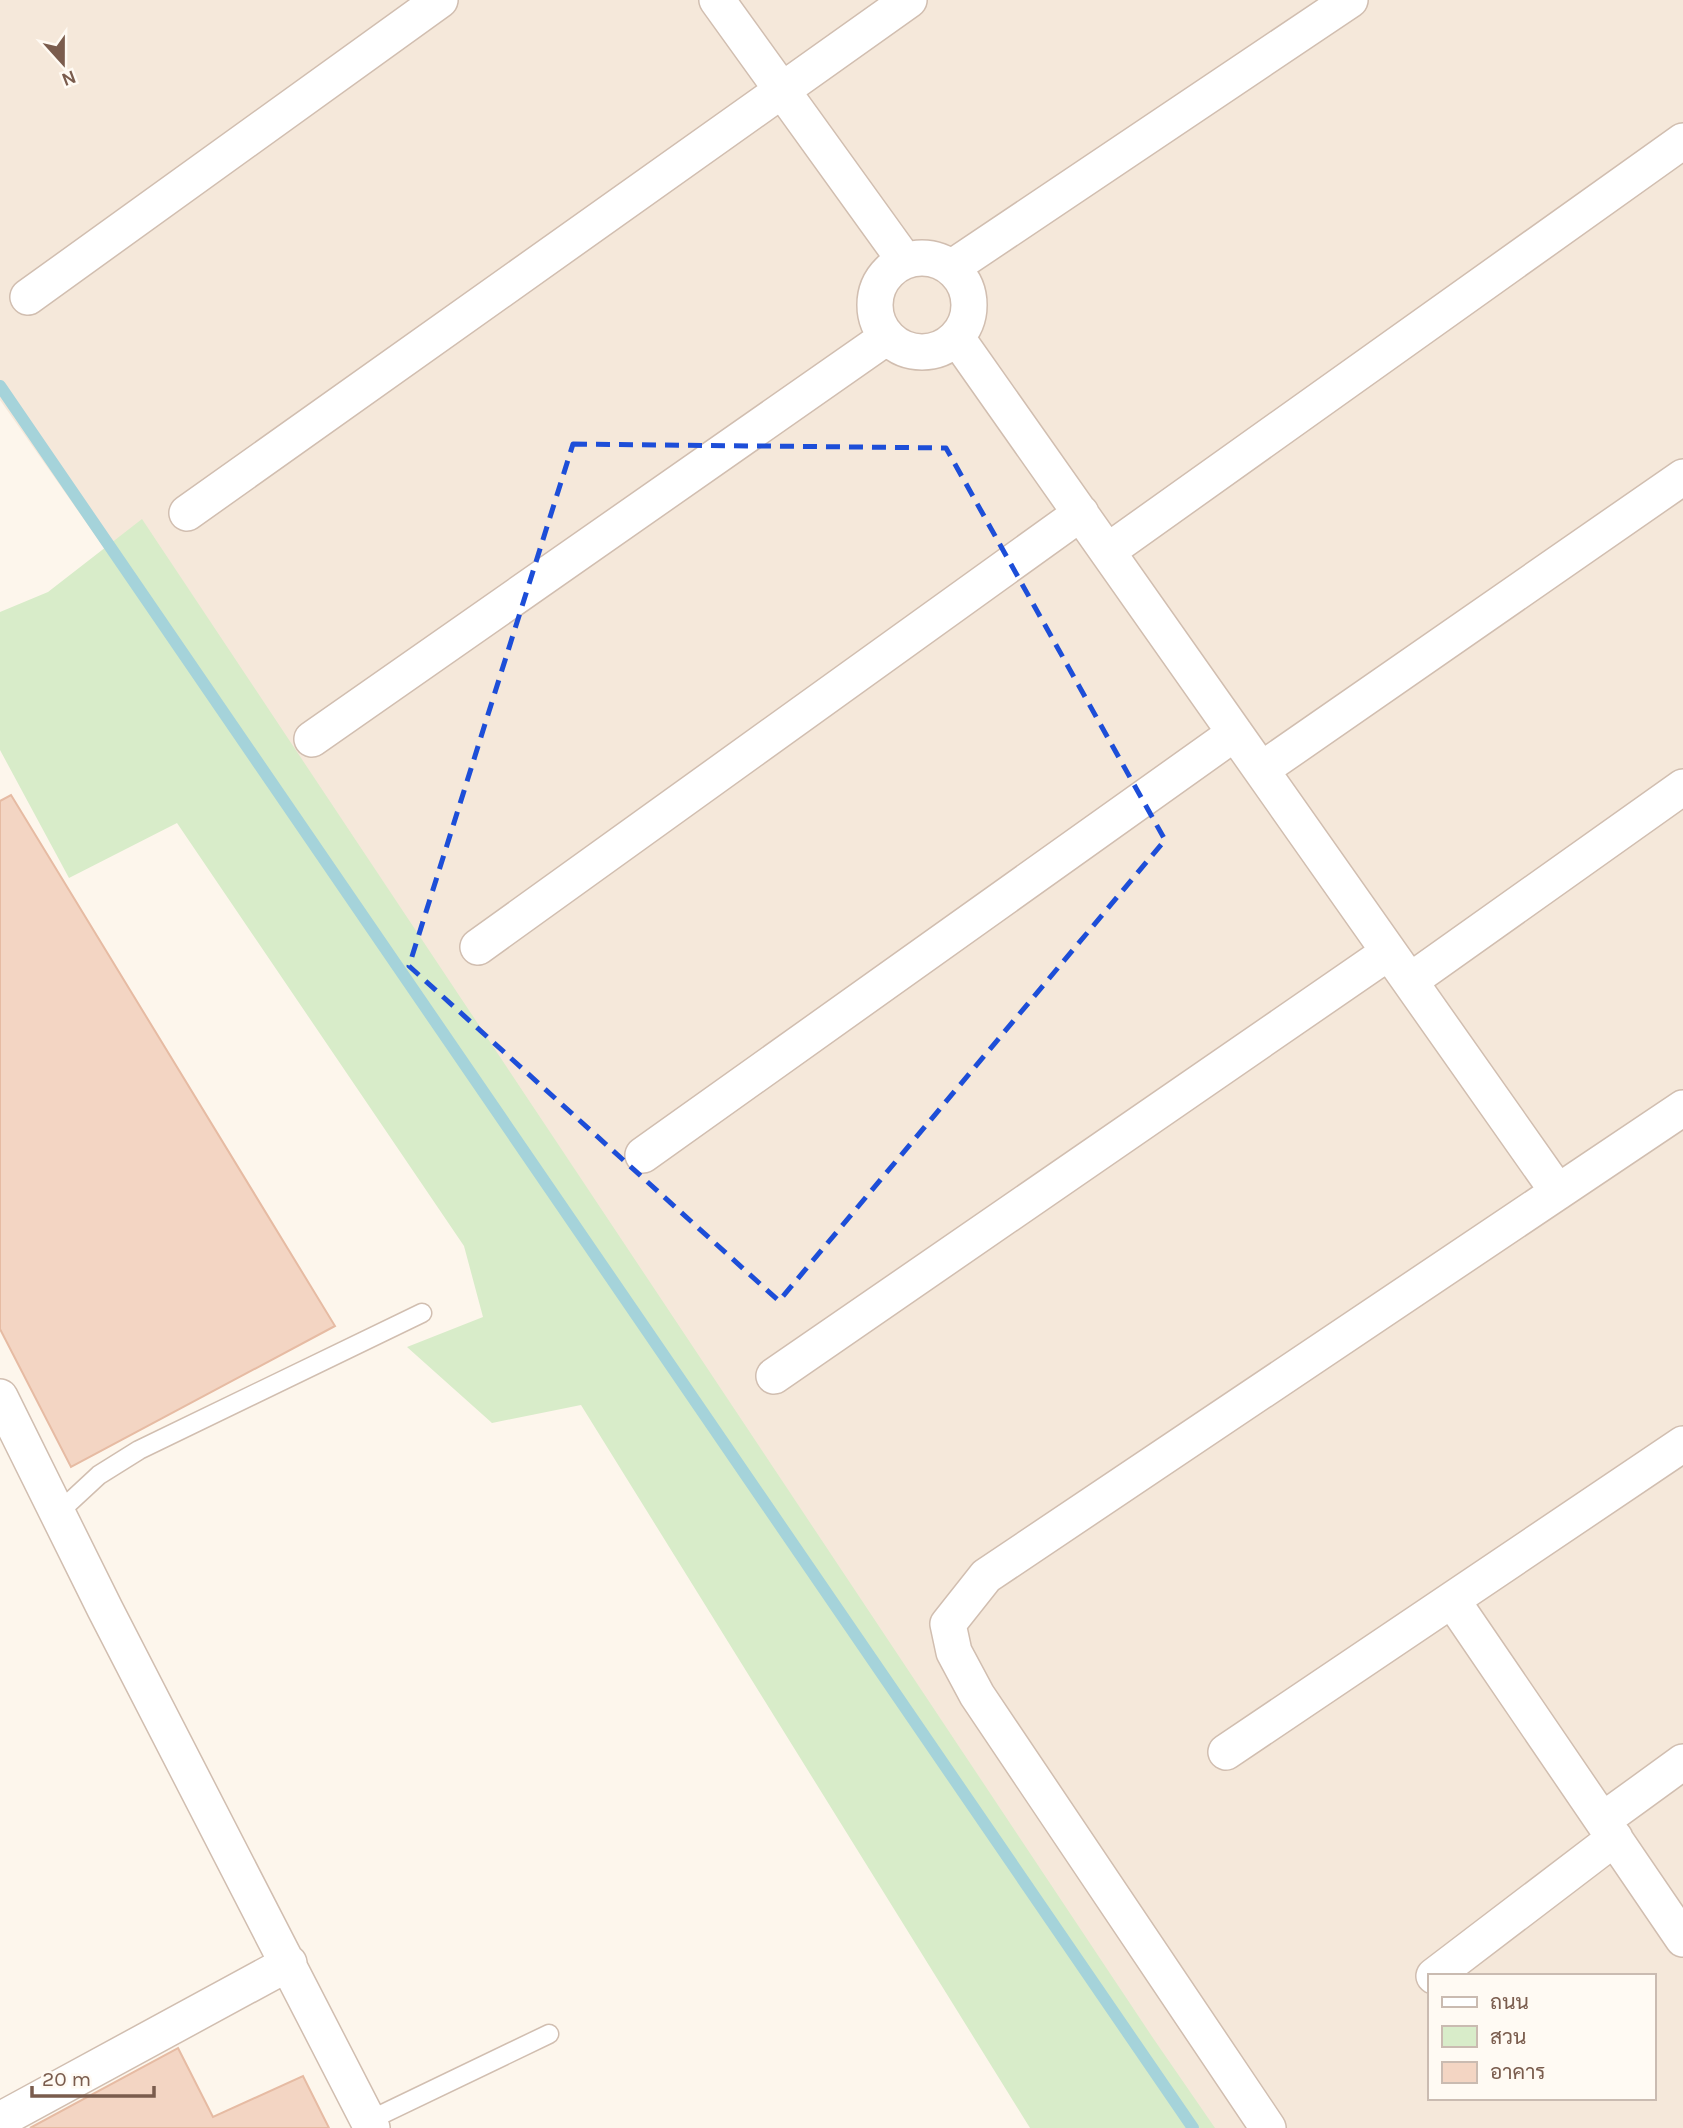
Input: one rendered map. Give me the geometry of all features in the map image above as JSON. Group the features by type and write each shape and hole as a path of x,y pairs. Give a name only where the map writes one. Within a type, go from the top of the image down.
{"street":[{"path":"28,297 440,0"},
{"path":"717,0 905,261"},
{"path":"187,513 909,0"},
{"path":"951,268 1350,0"},
{"path":"1108,551 1683,141"},
{"path":"921,258 937,260 951,268 969,293 968,317 957,338 929,352 900,347 887,337 875,310 876,295 882,280 905,261 921,258"},
{"path":"312,739 887,337"},
{"path":"957,338 1558,1192"},
{"path":"1261,770 1683,477"},
{"path":"478,947 1081,513"},
{"path":"643,1155 1235,733"},
{"path":"1410,981 1683,787"},
{"path":"774,1377 1389,951"},
{"path":"1268,2128 977,1695 954,1652 948,1624 986,1576 1683,1108"},
{"path":"0,1397 370,2124"},
{"path":"1226,1752 1683,1444"},
{"path":"1452,1600 1683,1939"},
{"path":"1434,1974 1609,1829 1683,1762"},
{"path":"0,2120 289,1963"}],"lane":[{"path":"58,1513 99,1475 138,1450 422,1313"},
{"path":"370,2124 549,2034"}],"highlighted area":[{"path":"573,444 946,448 1165,840 779,1301 409,966"}],"shaded area":[{"path":"0,0 1683,0 1683,2128 1184,2128 835,1586 0,400"}],"green space":[{"path":"142,519 1215,2128 1030,2128 581,1405 492,1423 407,1347 483,1317 464,1246 177,823 69,878 0,750 0,612 48,592"}],"building":[{"path":"11,795 335,1326 71,1467 0,1329 0,801"},
{"path":"178,2048 213,2117 303,2076 329,2128 30,2128"}],"waterway":[{"path":"0,386 1193,2128"}]}
